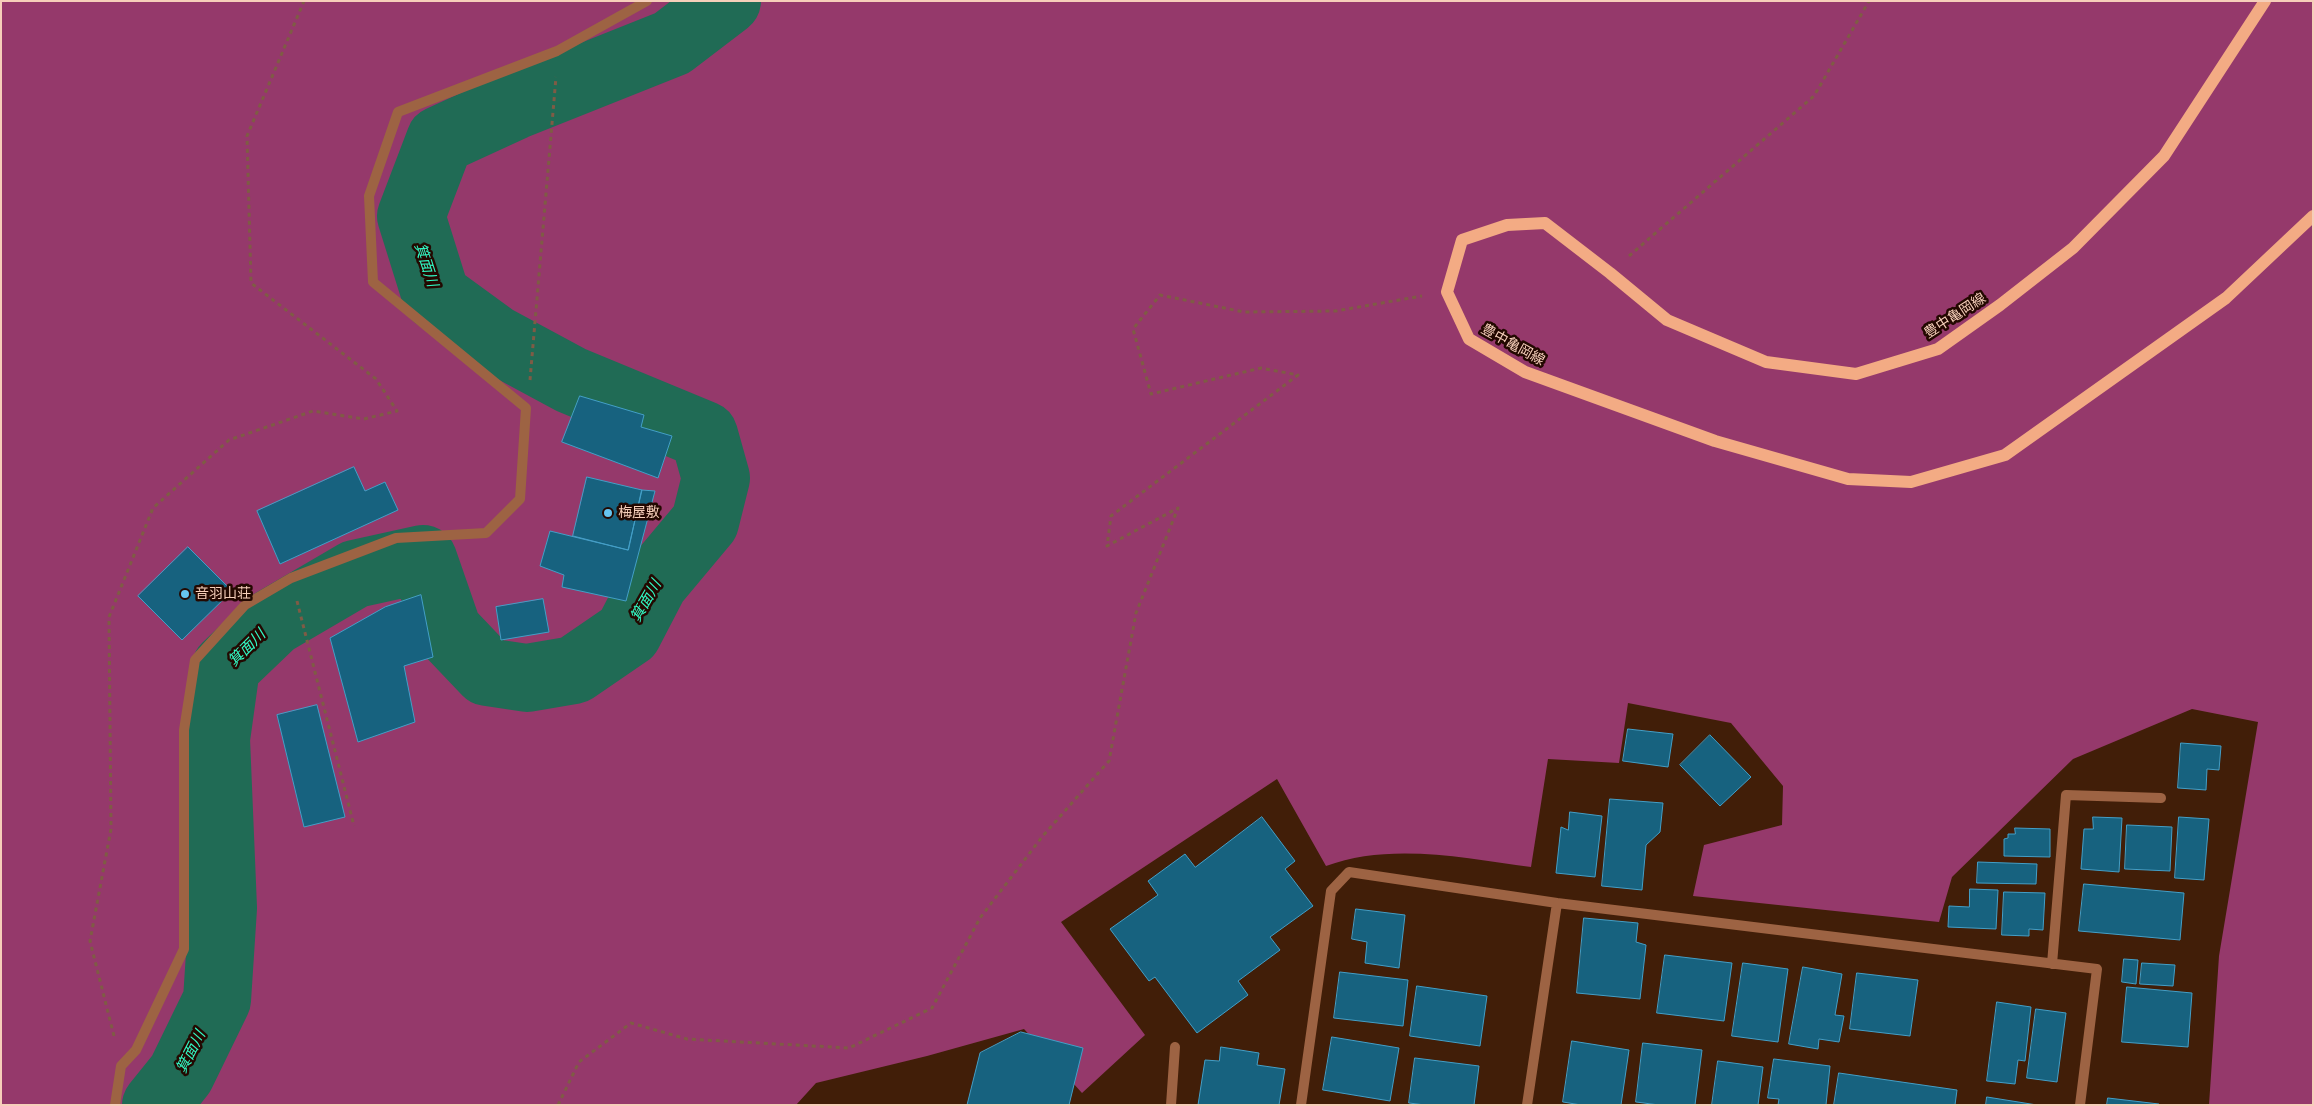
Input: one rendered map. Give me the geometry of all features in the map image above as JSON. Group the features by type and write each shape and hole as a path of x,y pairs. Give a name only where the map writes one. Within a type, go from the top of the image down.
{"main road":[{"name":"豊中亀岡線","path":"2265,1 2164,156 2073,248 1938,349 1856,374 1766,362 1667,320 1545,223 1507,225 1462,240 1447,292 1469,339 1525,372 1724,444 1848,479 1911,482 2005,455 2226,298 2313,216"}],"street":[{"path":"116,1105 121,1066 136,1050 184,949 184,730 195,660 245,605 291,578 396,538 486,533 520,499 526,408 373,282 369,196 398,112 558,51 647,1"},
{"path":"2052,964 2066,795 2161,798"},
{"path":"1301,1105 1332,891 1349,872 1557,903 2097,969 2080,1105"},
{"path":"1527,1105 1557,903"},
{"path":"1171,1105 1175,1047"}],"path":[{"path":"121,1066 90,942 112,829 109,617 153,508 229,440 313,411 364,419 397,412 376,379 251,283 247,136 304,1"},
{"path":"1610,273 1814,96 1869,1"},
{"path":"529,386 556,74"},
{"path":"558,1105 579,1062 631,1023 688,1038 849,1048 932,1008 980,918 1042,836 1109,761 1136,612 1178,508 1107,546 1111,516 1298,375 1261,368 1151,394 1133,329 1160,295 1244,312 1336,311 1447,292"},
{"path":"305,628 354,826"}],"shaded area":[{"path":"1,1 2313,1 2313,1105 2209,1105 2219,956 2258,722 2192,709 2073,759 1952,877 1939,922 1693,896 1704,845 1782,825 1783,786 1731,723 1628,703 1619,763 1548,759 1531,867 1454,856 1401,853 1350,859 1326,866 1277,779 1061,922 1145,1035 1082,1093 1024,1029 927,1056 816,1083 796,1105 1,1105"}],"building":[{"path":"580,396 644,415 641,427 672,436 658,478 562,442"},
{"path":"354,467 365,491 385,482 398,510 280,564 257,511"},
{"name":"梅屋敷","path":"587,477 642,490 628,550 573,536"},
{"path":"642,490 655,491 626,601 562,587 564,575 540,566 550,531 628,550"},
{"name":"音羽山荘","path":"188,547 232,591 182,640 138,596"},
{"path":"421,595 433,657 404,666 415,722 358,742 330,638 385,607"},
{"path":"543,599 549,632 501,640 496,607"},
{"path":"317,705 345,817 304,827 277,715"},
{"path":"1628,729 1673,734 1668,767 1623,761"},
{"path":"1710,735 1751,777 1720,806 1680,765"},
{"path":"2181,743 2221,746 2219,770 2207,769 2206,790 2178,788"},
{"path":"1610,799 1663,803 1660,832 1646,845 1642,890 1602,886"},
{"path":"1570,812 1602,816 1595,877 1556,873 1561,827 1568,830"},
{"path":"1262,817 1295,861 1285,869 1313,906 1270,937 1280,950 1238,981 1248,995 1197,1033 1155,977 1149,981 1110,929 1158,895 1148,881 1185,854 1195,867"},
{"path":"2093,817 2122,818 2119,872 2081,869 2084,829 2093,829"},
{"path":"2179,817 2209,819 2204,880 2175,878"},
{"path":"2127,825 2172,827 2170,871 2125,869"},
{"path":"2015,828 2050,829 2050,857 2004,856 2004,839 2008,838 2008,834 2015,834"},
{"path":"1978,862 2037,864 2036,884 1977,883"},
{"path":"2084,884 2184,893 2180,940 2079,931"},
{"path":"1970,889 1998,890 1996,929 1948,927 1949,906 1969,907"},
{"path":"2004,892 2045,893 2043,930 2029,929 2029,936 2002,935"},
{"path":"1356,909 1405,915 1399,968 1365,963 1367,942 1352,939"},
{"path":"1584,918 1638,923 1636,942 1646,945 1640,999 1577,993"},
{"path":"1665,955 1732,963 1724,1021 1657,1013"},
{"path":"2124,959 2138,960 2136,984 2122,982"},
{"path":"1743,963 1788,969 1778,1042 1732,1036"},
{"path":"2142,963 2175,965 2173,986 2140,984"},
{"path":"1803,967 1842,974 1835,1015 1844,1016 1839,1042 1819,1039 1818,1049 1789,1044"},
{"path":"1340,972 1408,980 1403,1026 1334,1018"},
{"path":"1857,973 1918,980 1910,1036 1850,1029"},
{"path":"1417,986 1487,996 1480,1046 1410,1036"},
{"path":"2127,987 2192,993 2188,1047 2122,1042"},
{"path":"1997,1002 2031,1007 2025,1061 2018,1060 2015,1084 1987,1081"},
{"path":"2036,1009 2066,1013 2057,1082 2027,1078"},
{"path":"1021,1032 1083,1048 1069,1105 967,1105 980,1053"},
{"path":"1332,1037 1399,1048 1390,1101 1323,1090"},
{"path":"1572,1041 1629,1050 1621,1105 1581,1105 1563,1102"},
{"path":"1643,1043 1702,1050 1695,1105 1659,1105 1636,1102"},
{"path":"1221,1047 1259,1053 1257,1065 1285,1069 1279,1105 1198,1105 1205,1060 1219,1061"},
{"path":"1415,1058 1479,1066 1474,1105 1425,1105 1409,1103"},
{"path":"1774,1059 1830,1066 1826,1105 1778,1105 1779,1099 1768,1098"},
{"path":"1718,1061 1763,1067 1758,1105 1712,1105"},
{"path":"1839,1073 1957,1090 1955,1105 1834,1105"},
{"path":"1987,1097 2037,1105 1986,1105"},
{"path":"2108,1098 2159,1104 2159,1105 2107,1105"}],"waterway":[{"name":"箕面川","path":"156,1105 181,1074 217,1000 223,908 216,739 226,667 273,622 355,574 423,559 448,631 487,672 527,678 574,670 628,633 654,583 705,522 716,478 704,435 571,380 495,339 436,296 411,216 440,140 514,106 672,43 727,1"}],"place":[{"name":"梅屋敷","path":"608,513"},
{"name":"音羽山荘","path":"185,594"}]}
